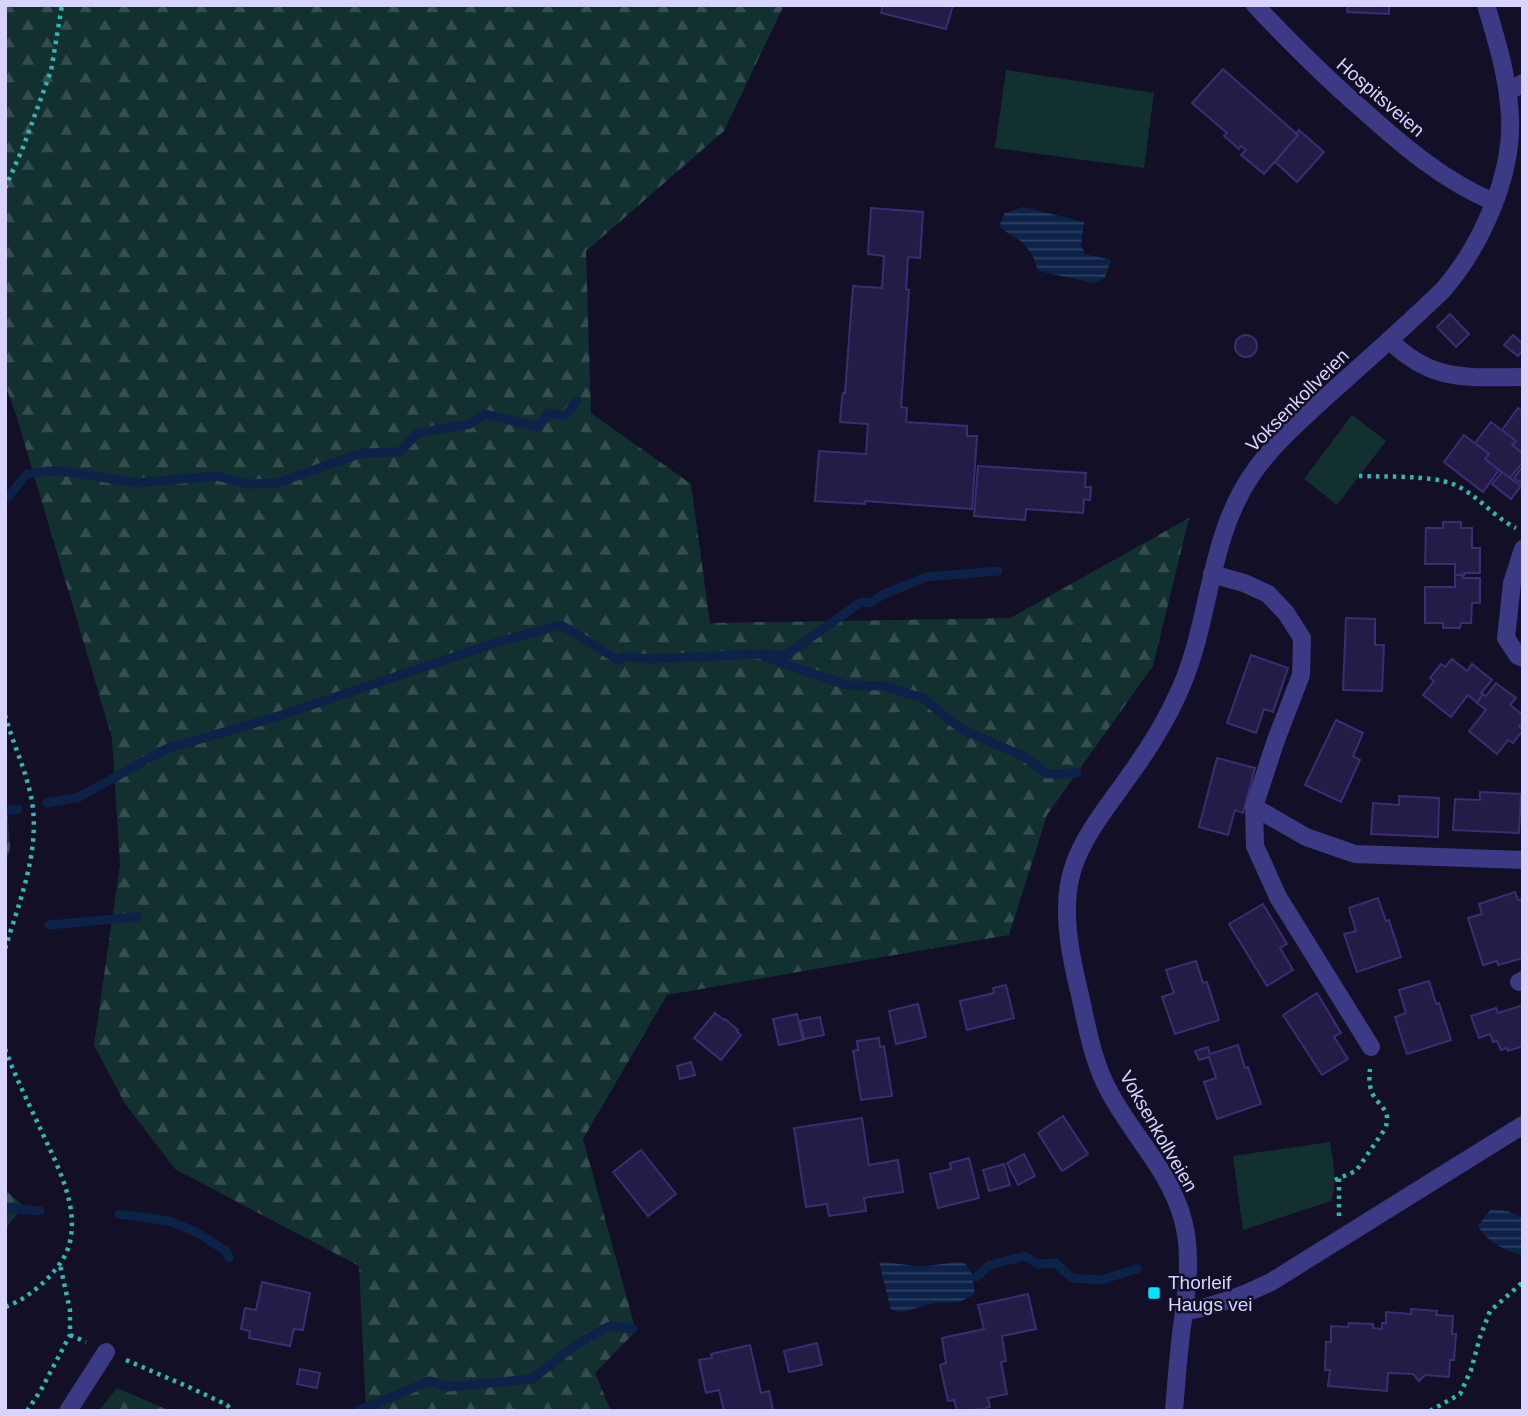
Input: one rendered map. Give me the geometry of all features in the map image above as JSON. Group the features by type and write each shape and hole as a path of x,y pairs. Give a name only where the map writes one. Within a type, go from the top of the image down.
{"street":[{"name":"Hospitsveien","path":"1255,5 1296,49 1388,133 1455,184 1494,202"},
{"name":"Voksenkollveien","path":"1174,1411 1188,1275 1184,1223 1164,1176 1109,1092 1098,1066 1073,964 1067,907 1068,886 1082,845 1151,745 1180,690 1192,655 1221,539 1231,512 1253,473 1303,419 1444,289 1475,246 1506,166 1515,88 1500,55 1486,5"},
{"path":"1389,340 1404,355 1443,373 1471,377 1523,377"},
{"path":"1523,548 1512,583 1506,639 1518,656 1523,658"},
{"path":"1212,574 1244,583 1268,594 1286,613 1301,638 1301,675 1254,807 1255,846 1278,897 1371,1047"},
{"path":"1254,807 1306,837 1355,854 1523,860"},
{"path":"1184,1312 1209,1307 1271,1282 1521,1128"},
{"path":"68,1411 106,1352"}],"path":[{"path":"5,188 51,71 62,5"},
{"path":"1359,476 1435,480 1453,485 1488,507 1504,522 1523,531"},
{"path":"5,715 30,791 34,834 32,856 5,949"},
{"path":"1343,1237 1338,1212 1337,1179 1356,1171 1388,1122 1388,1116 1372,1093 1369,1083 1371,1047"},
{"path":"5,1049 59,1170 71,1210 68,1249 60,1264 39,1287 17,1303 5,1307"},
{"path":"27,1411 71,1335 70,1310 60,1264"},
{"path":"1430,1411 1460,1394 1471,1370 1490,1311 1523,1282"},
{"path":"71,1335 191,1388 226,1405 232,1411"}],"green space":[{"path":"5,5 784,5 724,131 586,251 591,413 691,484 710,623 1010,618 1189,518 1153,666 1047,815 1009,935 667,995 583,1139 636,1331 595,1373 611,1411 366,1411 359,1266 175,1169 124,1102 94,1045 120,865 112,738 5,384"},
{"path":"1006,70 1154,93 1144,168 995,148"},
{"path":"1352,415 1386,441 1337,505 1304,479"},
{"path":"5,776 10,848 5,866"},
{"path":"1330,1142 1335,1179 1331,1201 1243,1230 1233,1156"},
{"path":"5,1190 24,1206 5,1229"},
{"path":"117,1388 170,1411 99,1411"}],"water":[{"path":"1023,207 1084,222 1081,245 1085,254 1111,260 1105,278 1094,283 1038,271 1026,246 999,226 1005,213"},
{"path":"1491,1209 1507,1211 1523,1218 1523,1255 1497,1245 1478,1226"},
{"path":"879,1262 919,1266 964,1262 972,1274 975,1294 960,1302 935,1303 902,1312 891,1310"}],"building":[{"path":"883,5 953,5 946,29 881,13"},
{"path":"1348,5 1389,5 1389,14 1347,12"},
{"path":"1223,69 1298,135 1264,174 1241,155 1246,150 1241,146 1239,149 1224,136 1227,133 1192,103"},
{"path":"1299,130 1324,152 1297,182 1275,162 1298,135 1296,134"},
{"path":"871,208 923,212 920,258 908,257 906,289 909,290 901,407 907,408 906,422 967,426 967,436 977,436 972,509 865,501 865,504 815,501 819,451 866,454 868,424 840,422 842,398 845,393 853,286 882,288 884,256 868,254"},
{"path":"1450,314 1469,334 1456,347 1437,327"},
{"path":"1246,335 1254,338 1257,346 1254,354 1246,357 1238,354 1235,346 1238,338"},
{"path":"1513,335 1523,344 1523,350 1518,356 1504,345"},
{"path":"1518,408 1523,412 1523,454 1512,445 1516,441 1502,430"},
{"path":"1491,422 1516,441 1512,445 1523,454 1523,462 1510,478 1485,459 1489,454 1475,443"},
{"path":"1464,435 1489,454 1485,459 1499,470 1483,492 1444,462"},
{"path":"978,466 1086,473 1085,487 1091,487 1090,500 1084,499 1083,513 1026,509 1025,520 974,516"},
{"path":"1523,466 1523,484 1514,478"},
{"path":"1502,472 1521,486 1511,499 1492,484"},
{"path":"1443,522 1461,522 1461,528 1472,528 1472,548 1480,548 1480,573 1455,575 1455,564 1425,564 1426,528 1443,528"},
{"path":"1455,575 1480,578 1480,603 1472,603 1471,623 1461,623 1460,628 1443,628 1443,623 1425,623 1425,587 1455,587"},
{"path":"1346,618 1375,619 1375,645 1384,645 1382,691 1343,690"},
{"path":"1251,655 1288,668 1273,712 1264,709 1256,733 1227,723"},
{"path":"1452,659 1467,671 1472,664 1492,680 1481,693 1483,694 1477,703 1468,695 1451,717 1423,695 1434,681 1430,678 1441,664 1445,667"},
{"path":"1496,683 1516,698 1510,705 1523,715 1523,722 1519,726 1523,730 1513,743 1508,740 1497,754 1469,731 1486,710 1477,703"},
{"path":"1336,720 1363,733 1353,756 1360,760 1341,802 1305,785"},
{"path":"1217,758 1255,768 1243,813 1235,810 1228,835 1199,827"},
{"path":"1480,792 1521,794 1519,833 1453,830 1455,799 1480,800"},
{"path":"1399,796 1439,798 1438,837 1371,834 1373,803 1399,805"},
{"path":"1515,892 1518,900 1523,899 1523,958 1498,965 1497,961 1483,965 1468,918 1482,914 1479,904"},
{"path":"1378,898 1386,921 1389,920 1401,957 1357,972 1344,934 1356,931 1349,908"},
{"path":"1263,904 1287,944 1280,948 1293,970 1267,986 1229,924"},
{"path":"1196,961 1203,983 1207,982 1219,1020 1175,1034 1162,997 1174,993 1166,970"},
{"path":"1429,981 1451,1040 1407,1054 1395,1017 1406,1013 1399,990"},
{"path":"1006,985 1014,1018 967,1030 960,1001 994,993 993,988"},
{"path":"1317,993 1341,1033 1334,1037 1348,1059 1322,1075 1283,1015"},
{"path":"918,1004 926,1037 896,1044 889,1011"},
{"path":"1523,1005 1523,1046 1508,1051 1507,1048 1501,1050 1490,1034 1479,1038 1471,1016 1496,1008 1498,1013"},
{"path":"715,1013 741,1035 721,1060 694,1038"},
{"path":"797,1014 803,1040 779,1045 773,1019"},
{"path":"820,1017 824,1035 804,1039 800,1021"},
{"path":"879,1038 880,1047 884,1046 892,1096 861,1100 853,1051 858,1050 857,1041"},
{"path":"1238,1045 1261,1104 1217,1119 1204,1082 1216,1078 1209,1057 1199,1060 1195,1051 1208,1047 1210,1054"},
{"path":"691,1062 695,1075 680,1079 677,1066"},
{"path":"1063,1116 1088,1154 1062,1171 1038,1133"},
{"path":"862,1118 869,1165 898,1160 903,1192 864,1198 866,1211 829,1216 827,1204 806,1207 794,1128"},
{"path":"641,1150 676,1194 648,1216 613,1172"},
{"path":"1024,1154 1035,1176 1018,1185 1007,1163"},
{"path":"969,1158 979,1198 938,1208 930,1174 951,1169 950,1163"},
{"path":"1004,1164 1010,1185 989,1191 983,1170"},
{"path":"262,1282 310,1293 303,1330 294,1329 290,1346 249,1338 250,1331 241,1329 245,1308 256,1310"},
{"path":"1028,1294 1036,1329 1002,1336 1006,1361 1001,1362 1007,1394 988,1398 990,1407 986,1409 957,1411 954,1400 948,1401 940,1365 946,1363 942,1338 984,1329 978,1305"},
{"path":"1411,1309 1437,1311 1436,1315 1453,1316 1452,1334 1456,1334 1454,1360 1450,1360 1449,1377 1425,1375 1419,1381 1413,1374 1388,1373 1387,1391 1328,1386 1330,1370 1325,1370 1326,1342 1331,1342 1331,1326 1348,1327 1349,1323 1373,1324 1373,1328 1382,1329 1382,1323 1386,1323 1386,1312 1411,1314"},
{"path":"817,1343 822,1365 789,1372 784,1351"},
{"path":"750,1345 761,1393 769,1391 773,1410 724,1411 719,1390 706,1393 699,1360 712,1358 711,1354"},
{"path":"300,1369 320,1373 317,1388 297,1384"}],"waterway":[{"path":"9,496 27,474 48,471 136,483 217,476 247,484 277,483 362,453 400,452 417,433 470,424 485,414 538,427 549,413 565,416 577,401"},
{"path":"47,803 79,797 166,749 279,716 498,642 561,625 618,660 625,656 650,659 786,655 861,602 870,603 882,595 926,577 998,571"},
{"path":"765,657 846,685 884,686 923,698 961,729 1023,756 1048,774 1077,773"},
{"path":"5,811 18,809"},
{"path":"49,925 137,917"},
{"path":"5,1208 40,1211"},
{"path":"119,1214 169,1221 196,1232 226,1251 229,1258"},
{"path":"976,1277 990,1265 1025,1256 1038,1264 1056,1263 1072,1278 1101,1280 1137,1269"},
{"path":"358,1411 430,1381 447,1387 532,1379 580,1342 610,1326 633,1329"}],"place":[{"name":"Thorleif Haugs vei","path":"1154,1293"}]}
